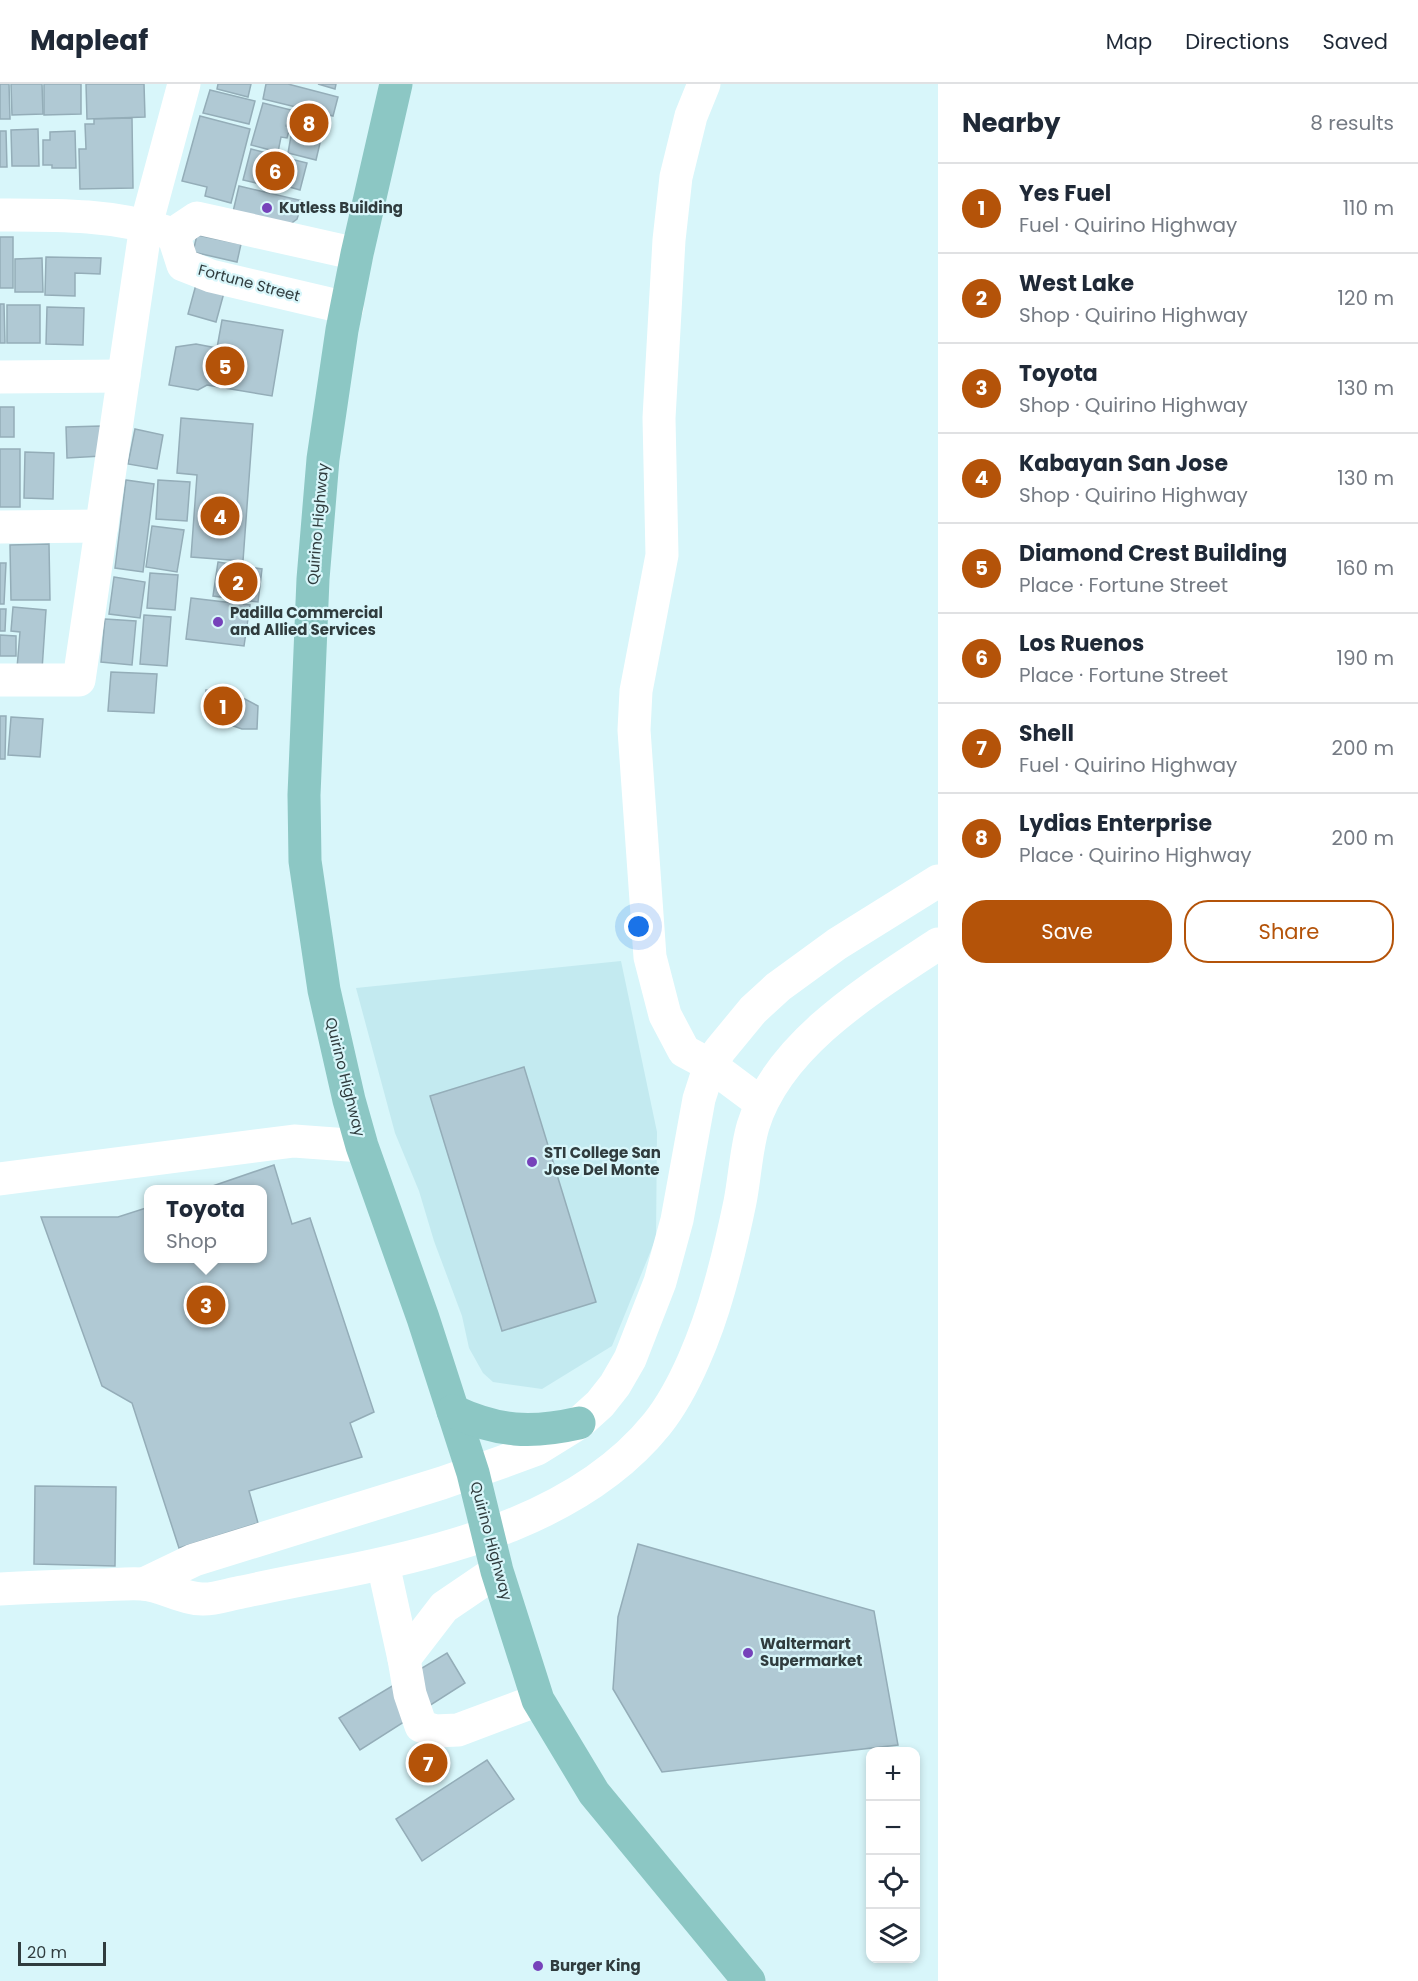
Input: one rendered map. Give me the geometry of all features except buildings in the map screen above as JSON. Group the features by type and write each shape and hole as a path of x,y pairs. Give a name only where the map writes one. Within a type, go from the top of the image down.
{"main road":[{"name":"Quirino Highway","path":"396,84 347,308 325,447 321,492 311,626 304,806 305,861 324,990 362,1146 423,1318 473,1473 497,1571 538,1700 594,1793 749,1981"},
{"path":"453,1411 480,1423 509,1430 543,1430 579,1423"}],"street":[{"path":"0,680 79,680 124,376 160,230 184,84"},
{"path":"704,84 691,116 676,177 669,240 659,418 662,555 636,691 634,730 650,957 665,1015 684,1052 710,1065 761,1103"},
{"path":"0,215 87,215 160,230 197,218 357,254"},
{"name":"Fortune Street","path":"160,230 183,265 212,276 347,308"},
{"path":"0,377 124,376"},
{"path":"0,527 102,526"},
{"path":"144,1584 194,1560 473,1473 537,1449 579,1423 600,1404 615,1385 630,1359 660,1282 677,1220 699,1099 710,1065 736,1029 778,987 837,944 938,880"},
{"path":"0,1588 144,1584 202,1599 383,1564 453,1546 488,1534 558,1504 585,1489 611,1470 657,1423 675,1398 687,1375 718,1291 740,1201 748,1147 761,1103 772,1082 806,1042 871,990 938,944"},
{"path":"0,1179 294,1141 362,1146"},
{"path":"383,1564 410,1694 421,1726 435,1731 458,1730 538,1700"},
{"path":"404,1659 444,1607 497,1571"}],"shaded area":[{"name":"STI College San Jose Del Monte","path":"621,961 657,1132 656,1238 612,1346 542,1389 493,1382 483,1373 469,1348 462,1316 434,1241 419,1191 395,1133 356,988"}],"place":[{"name":"Lydias Enterprise","path":"309,123"},
{"name":"Los Ruenos","path":"275,171"},
{"name":"Kutless Building","path":"267,208"},
{"name":"Diamond Crest Building","path":"225,366"},
{"name":"Kabayan San Jose","path":"220,516"},
{"name":"West Lake","path":"238,582"},
{"name":"Padilla Commercial and Allied Services","path":"218,622"},
{"name":"Yes Fuel","path":"223,706"},
{"name":"STI College San Jose Del Monte","path":"532,1162"},
{"name":"Toyota","path":"206,1305"},
{"name":"Waltermart Supermarket","path":"748,1653"},
{"name":"Shell","path":"428,1763"},
{"name":"Burger King","path":"538,1966"}]}
